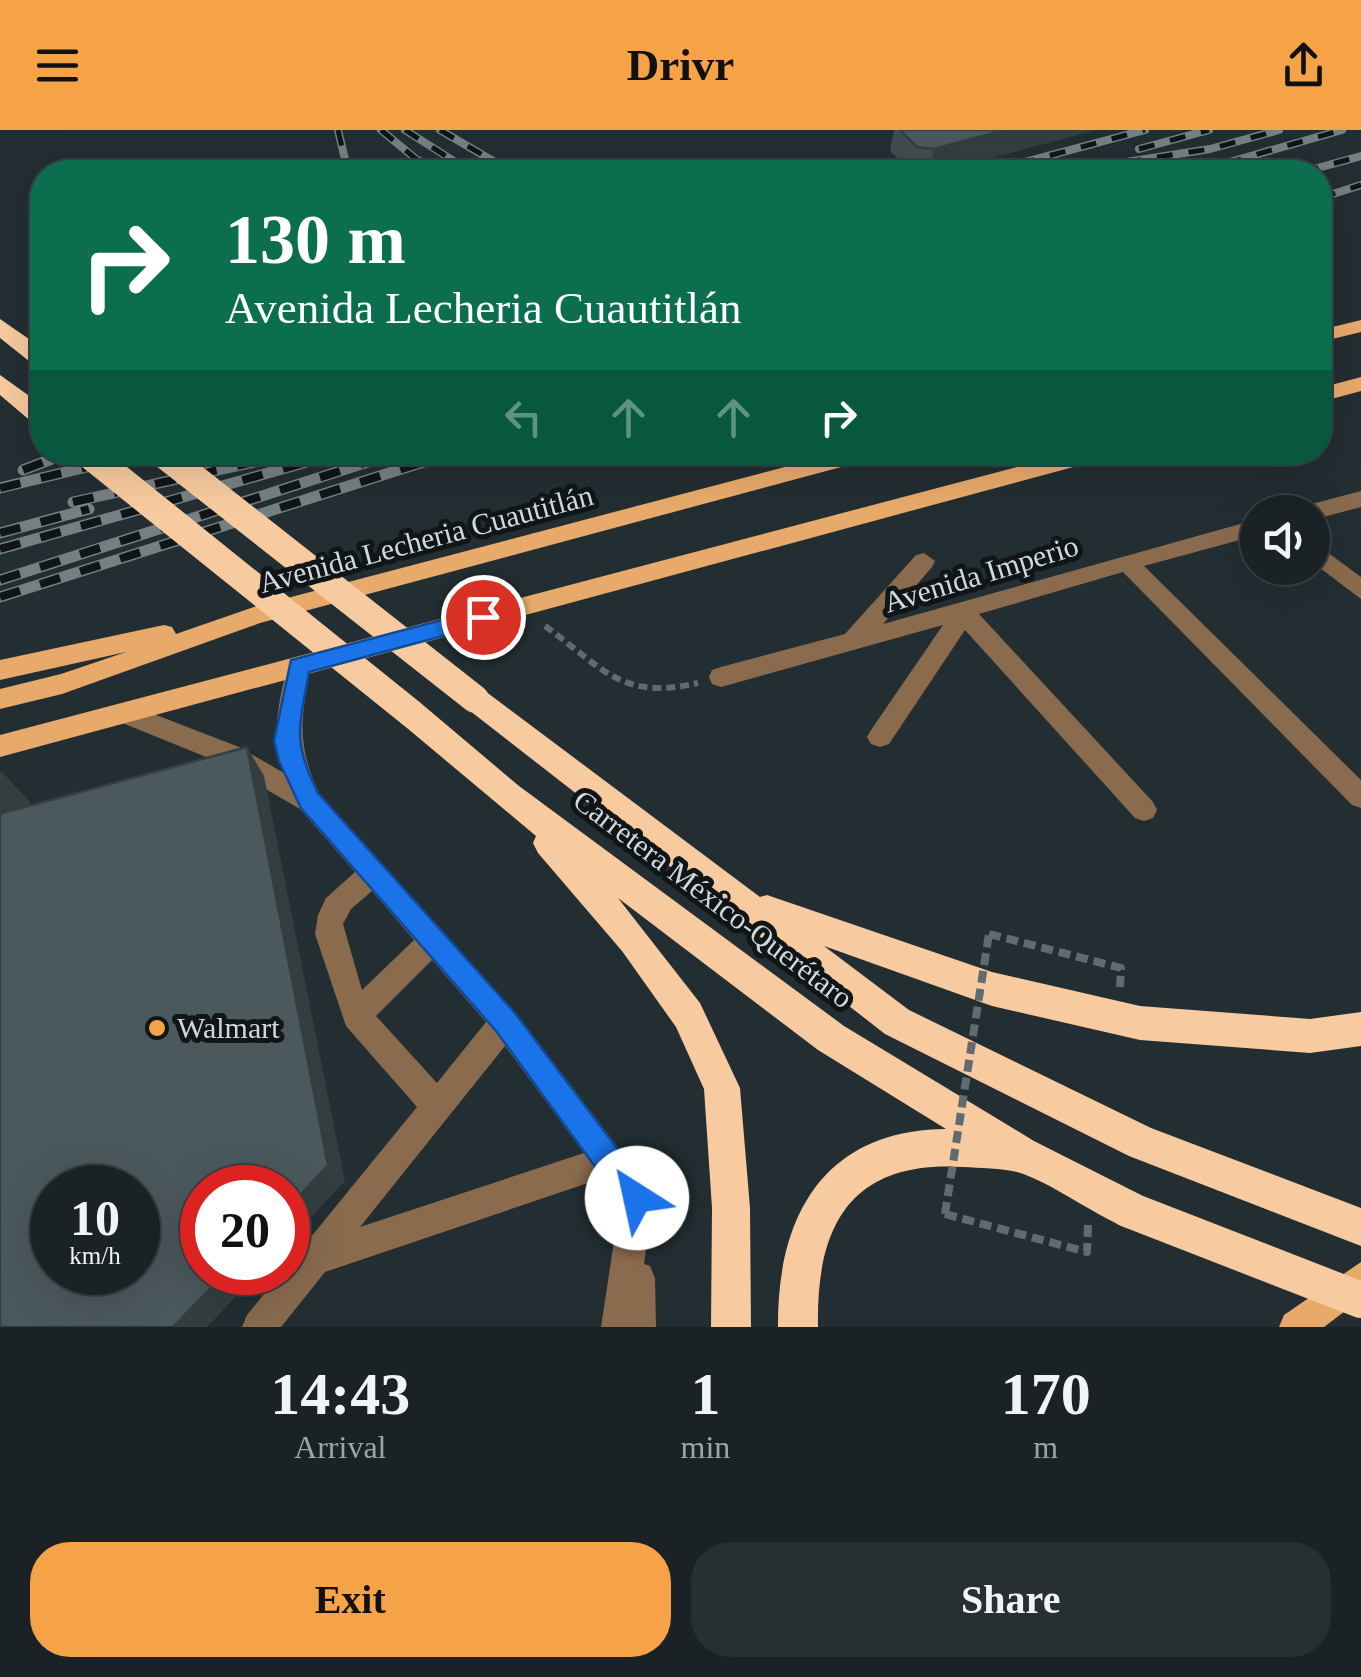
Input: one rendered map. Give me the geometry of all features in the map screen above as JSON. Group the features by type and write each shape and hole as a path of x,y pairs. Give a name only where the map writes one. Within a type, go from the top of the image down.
{"highway":[{"path":"0,326 30,350"},
{"path":"0,383 30,407"},
{"name":"Carretera México-Querétaro","path":"102,465 508,796 831,1038 1021,1154 1127,1208 1361,1300"},
{"name":"Carretera México-Querétaro","path":"177,465 475,700 896,1022 1142,1142 1361,1227"},
{"path":"508,796 634,940 688,1016 722,1088 731,1208 731,1327"},
{"path":"740,900 992,989 1140,1023 1310,1036 1361,1030"},
{"path":"798,1327 795,1285 807,1233 830,1191 876,1160 932,1148 1021,1154"}],"main road":[{"path":"1332,333 1361,326"},
{"path":"1332,392 1361,384"},
{"name":"Avenida Lecheria Cuautitlán","path":"0,699 62,684 257,615 822,465"},
{"path":"0,746 1054,465"},
{"path":"0,670 257,615"},
{"path":"1296,1327 1361,1279"}],"street":[{"path":"1330,507 1361,498"},
{"name":"Avenida Imperio","path":"721,677 964,613 1126,562 1240,533"},
{"path":"851,644 924,561"},
{"path":"1126,562 1361,797"},
{"path":"1330,564 1361,590"},
{"path":"880,736 964,613 1144,810"},
{"path":"299,666 286,741 290,761 309,801 505,1022 637,1198 639,1327"},
{"path":"124,713 230,756 309,801"},
{"path":"371,875 334,906 328,920 356,1016 438,1107"},
{"path":"356,1016 433,940"},
{"path":"259,1327 505,1022"},
{"path":"316,1258 610,1160"},
{"path":"618,1327 637,1198"}],"path":[{"path":"520,608 622,681 641,689 669,689 721,677"},
{"path":"1087,1252 945,1214 989,934 1121,968"}],"building":[{"path":"900,130 1005,130 934,149 917,147"},
{"name":"Walmart","path":"247,747 328,1165 310,1184 310,1165 180,1165 180,1295 204,1295 173,1327 0,1327 0,774 3,773 2,813"}],"railway":[{"path":"338,130 345,160"},
{"path":"381,130 418,160"},
{"path":"405,130 452,160"},
{"path":"440,130 491,160"},
{"path":"1033,160 1145,130"},
{"path":"1139,149 1209,130"},
{"path":"1139,160 1210,149 1279,130"},
{"path":"1237,160 1342,130"},
{"path":"1332,164 1361,156"},
{"path":"1332,194 1361,185"},
{"path":"23,470 36,465"},
{"path":"0,488 95,465"},
{"path":"73,502 241,465"},
{"path":"0,549 296,465"},
{"path":"0,580 358,465"},
{"path":"0,597 414,465"},
{"path":"0,533 89,509"}],"place":[{"name":"Walmart","path":"157,1028"}],"route":[{"path":"483,617 299,666 286,741 290,761 309,801 505,1022 637,1198"}]}
